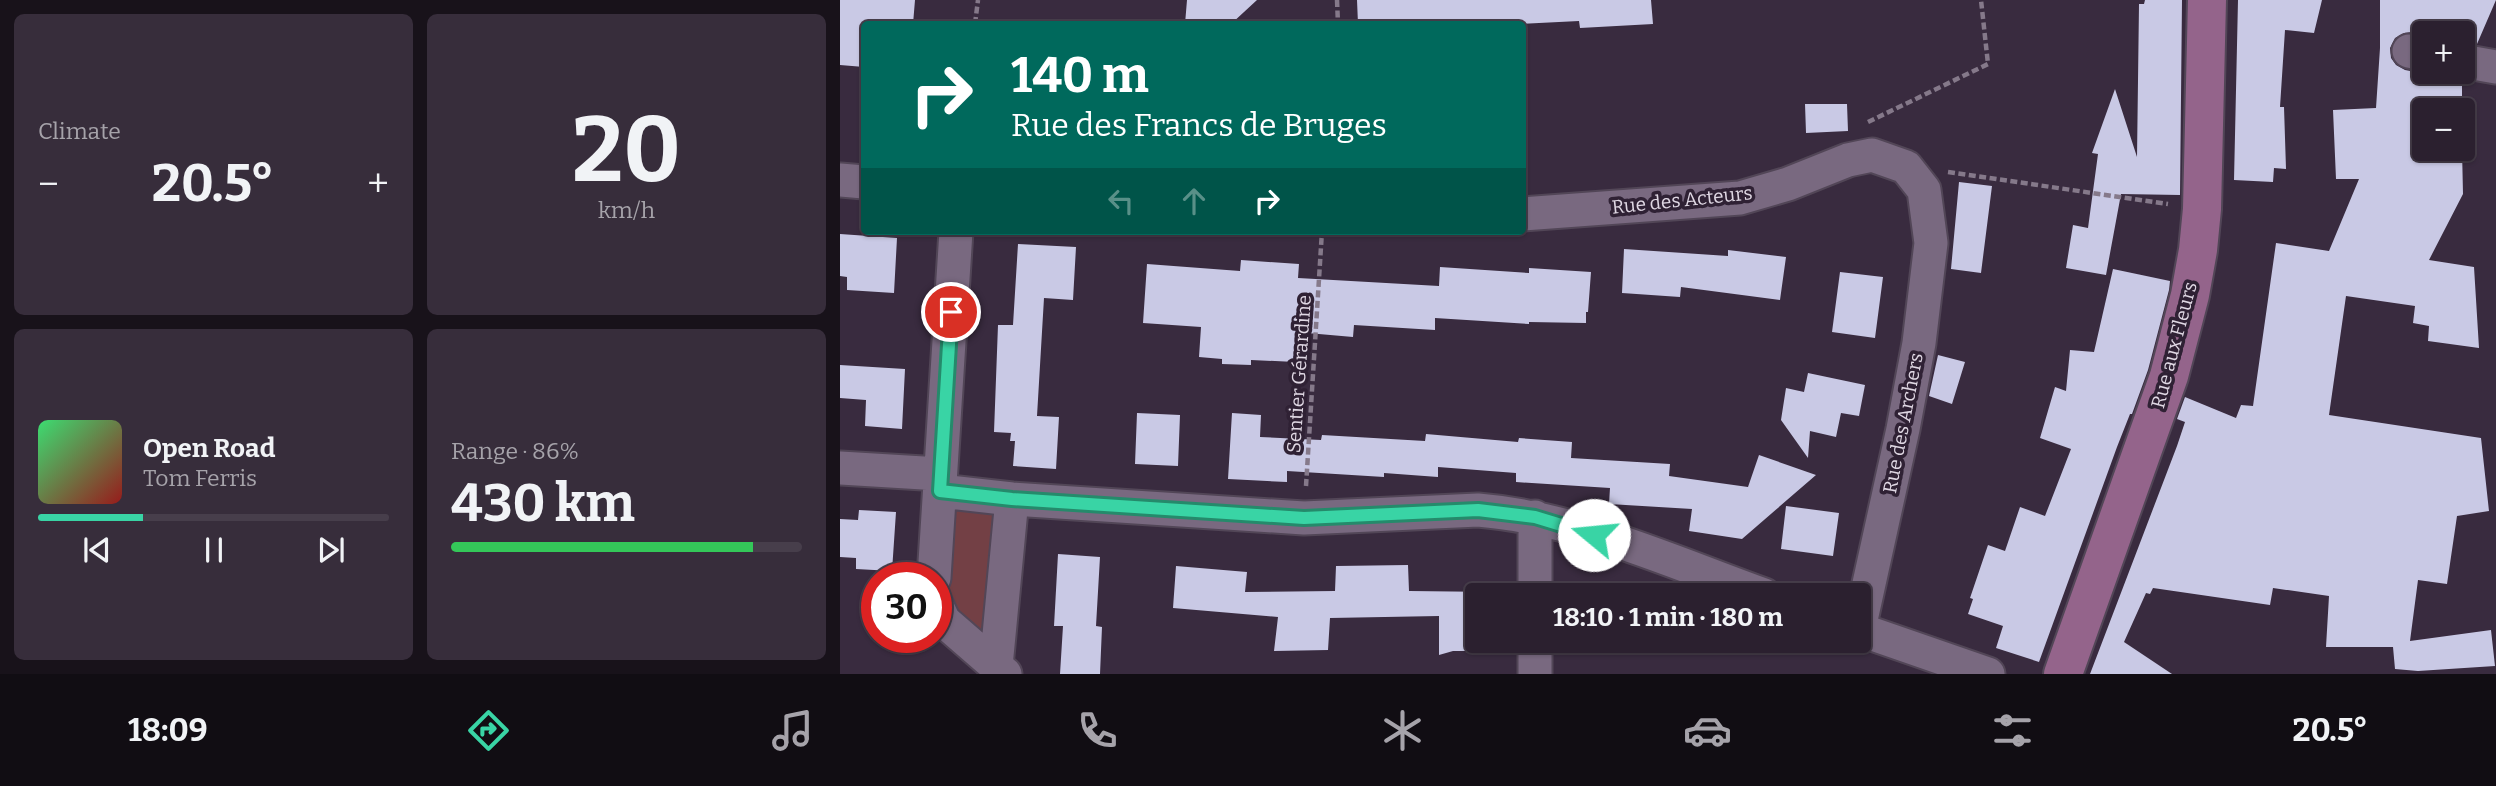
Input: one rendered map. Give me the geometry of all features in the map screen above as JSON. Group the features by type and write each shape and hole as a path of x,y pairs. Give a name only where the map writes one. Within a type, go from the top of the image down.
{"main road":[{"name":"Rue aux Fleurs","path":"2063,674 2169,376 2190,295 2199,250 2202,209 2207,0"}],"street":[{"path":"2475,63 2496,67"},
{"name":"Rue des Acteurs","path":"1526,214 1740,198 1788,184 1849,160 1872,155 1906,167 1913,175"},
{"name":"Rue des Archers","path":"1869,583 1919,342 1931,243 1924,190 1913,175"},
{"path":"840,180 861,182"},
{"path":"935,562 956,235"},
{"path":"840,468 940,483 1012,499 1304,518 1478,510 1535,517 1614,541 1731,583"},
{"path":"1000,670 1012,499"},
{"path":"1535,517 1535,583"},
{"path":"952,628 1000,670"},
{"path":"1871,633 1988,674"},
{"path":"1535,653 1535,674"}],"path":[{"path":"975,21 978,0"},
{"path":"1337,0 1338,21"},
{"path":"1849,160 1855,128 1988,64 1982,0"},
{"path":"1913,175 1951,172 2202,209"},
{"name":"Sentier Gérardine","path":"1304,518 1322,235"}],"shaded area":[{"path":"940,491 1012,499 996,666 952,628 952,562 942,562"}],"building":[{"path":"840,0 915,0 913,21 861,21 861,67 840,65"},
{"path":"1187,0 1257,0 1234,21 1185,21"},
{"path":"1357,0 1651,0 1653,24 1580,28 1579,21 1526,24 1526,21 1358,21"},
{"path":"2145,0 2182,0 2180,195 2121,194 2106,275 2066,268 2073,225 2088,228 2098,154 2092,153 2115,89 2137,157 2139,4 2144,4"},
{"path":"2238,0 2322,0 2314,33 2285,30 2280,107 2284,107 2286,169 2274,168 2273,182 2234,180"},
{"path":"2380,0 2496,0 2477,44 2475,21 2412,21 2412,32 2395,38 2390,48 2391,58 2396,65 2412,71 2412,84 2462,84 2462,98 2412,98 2412,161 2462,161 2463,194 2429,260 2474,267 2479,348 2428,341 2429,326 2413,323 2415,306 2346,296 2329,415 2481,438 2489,511 2457,516 2447,584 2418,580 2410,641 2491,630 2495,666 2418,671 2395,669 2393,647 2326,647 2329,596 2273,588 2270,605 2153,588 2150,594 2146,593 2124,642 2172,674 2090,674 2177,446 2185,422 2177,419 2185,397 2236,418 2241,405 2253,406 2276,243 2329,251 2359,179 2336,179 2333,110 2376,108"},
{"path":"1805,104 1847,104 1848,131 1806,133"},
{"path":"1959,182 1992,186 1981,273 1951,269"},
{"path":"840,234 897,238 894,293 847,290 847,277 840,276"},
{"path":"1018,244 1076,247 1073,300 1044,298 1037,416 1059,417 1056,469 1013,466 1015,441 1010,441 1011,433 994,432 998,325 1013,325"},
{"path":"1624,249 1728,256 1728,250 1786,257 1780,300 1681,287 1680,297 1622,293"},
{"path":"1241,260 1299,264 1298,278 1439,286 1440,267 1529,273 1529,268 1591,272 1588,312 1586,323 1529,324 1435,318 1435,330 1354,325 1353,337 1296,332 1295,362 1251,360 1251,365 1222,364 1222,359 1199,357 1201,327 1143,323 1147,264 1240,271"},
{"path":"2113,269 2170,281 2169,290 2148,370 2117,447 2039,662 1996,648 2003,626 1968,614 1973,599 1970,598 1988,545 2005,551 2020,507 2045,516 2071,449 2040,438 2055,387 2066,391 2070,350 2094,352"},
{"path":"1840,272 1883,277 1875,338 1832,332"},
{"path":"1938,355 1965,362 1952,404 1929,396"},
{"path":"840,365 905,369 902,429 865,426 866,400 840,398"},
{"path":"1808,373 1865,385 1859,416 1841,413 1836,437 1810,431 1808,458 1781,420 1786,388 1804,392"},
{"path":"1137,413 1180,415 1178,466 1135,464"},
{"path":"1232,413 1261,415 1260,437 1321,440 1322,435 1425,441 1426,434 1518,442 1519,438 1572,442 1571,458 1670,464 1669,476 1748,487 1759,455 1816,475 1742,539 1689,531 1692,509 1609,504 1610,488 1516,482 1516,473 1438,467 1438,477 1384,473 1384,477 1287,471 1287,482 1228,479"},
{"path":"1786,506 1839,513 1833,556 1781,549"},
{"path":"859,510 896,512 893,562 861,562 861,569 856,569 856,558 840,557 840,519 858,520"},
{"path":"1058,554 1100,557 1096,626 1102,627 1100,674 1060,674 1063,626 1054,626"},
{"path":"1408,565 1409,591 1465,592 1465,651 1439,655 1439,616 1330,618 1328,650 1274,651 1278,617 1173,608 1176,566 1247,572 1245,592 1335,591 1336,566"}],"route":[{"path":"951,312 940,491 1012,499 1304,518 1478,510 1535,517 1594,535"}]}
